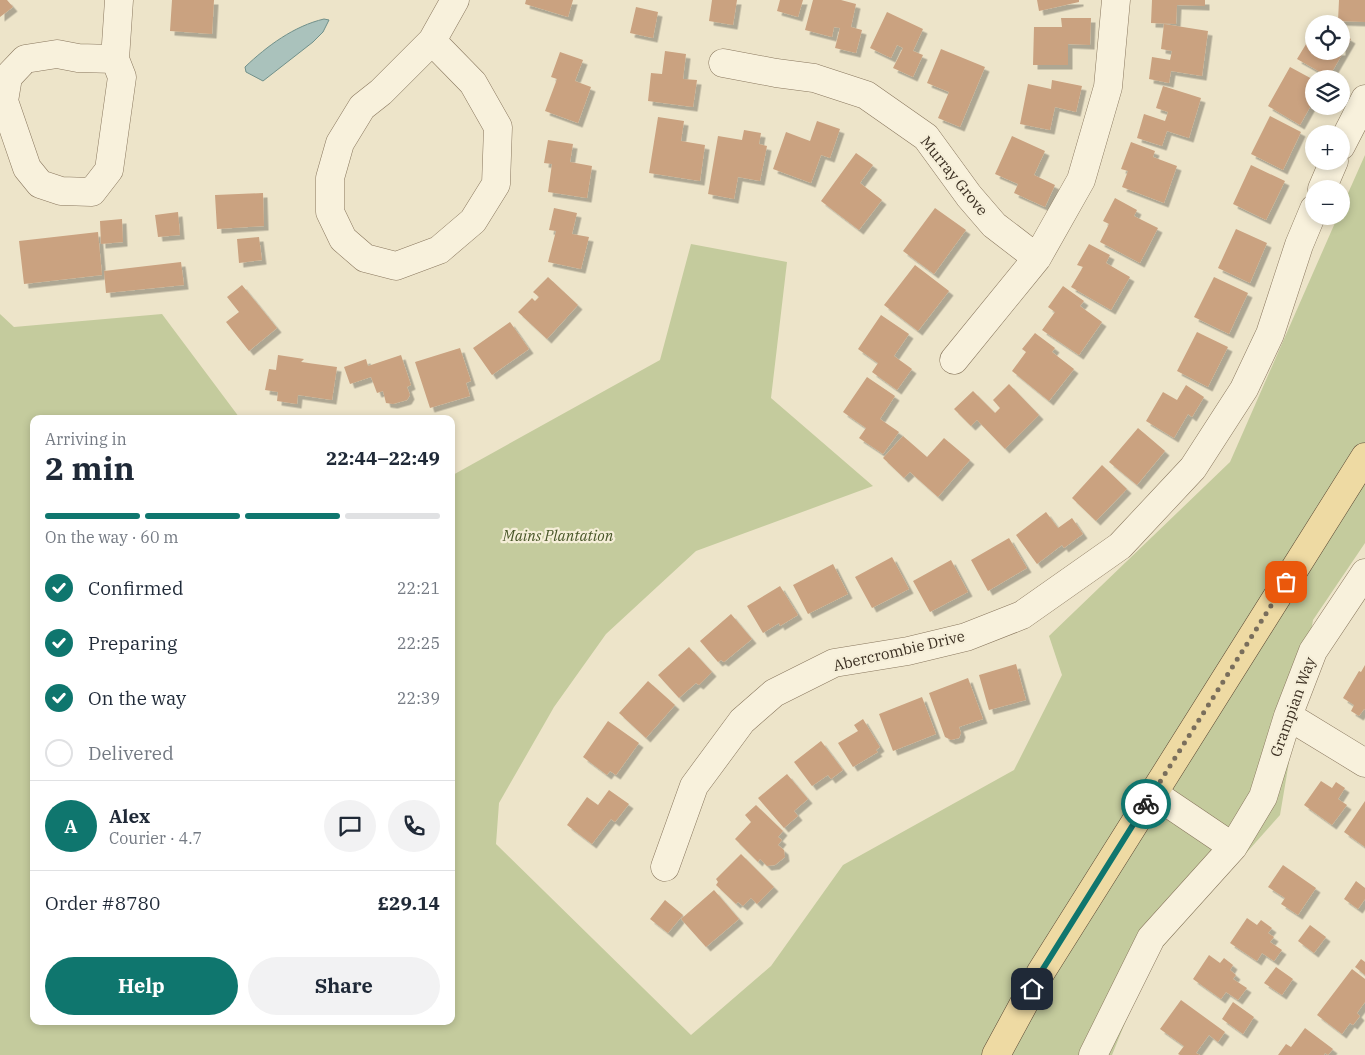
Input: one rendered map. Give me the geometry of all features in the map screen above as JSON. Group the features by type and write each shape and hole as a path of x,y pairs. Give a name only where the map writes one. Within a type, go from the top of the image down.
{"main road":[{"path":"996,1055 1041,972 1365,456"}],"street":[{"path":"115,60 78,58 57,54 25,59 8,77 4,100 27,168 40,184 61,191 92,192 109,170 122,76 115,60 120,0"},
{"path":"432,41 473,83 498,127 496,184 473,221 438,250 396,266 364,258 343,239 330,212 330,178 340,143 362,108 381,92 432,41 455,0"},
{"path":"954,360 1037,258 1081,180 1108,87 1116,0"},
{"name":"Murray Grove","path":"723,63 814,78 866,95 926,136 969,196 994,225 1037,258"},
{"path":"1350,128 1365,99"},
{"name":"Abercrombie Drive","path":"664,867 694,786 742,721 774,693 834,663 908,650 966,637 1022,615 1120,546 1193,468 1244,389 1270,334 1308,225"},
{"name":"Grampian Way","path":"1093,1055 1151,938 1232,847 1263,797 1288,716 1313,651 1365,574"},
{"path":"1288,716 1365,763"},
{"path":"1153,793 1232,847"}],"green space":[{"name":"Mains Plantation","path":"1365,155 1365,543 1313,620 1280,815 1150,961 1112,1055 0,1055 0,314 14,327 162,314 238,415 30,415 30,1025 455,1025 455,474 660,360 691,244 787,262 771,398 873,486 696,551 606,634 554,707 499,803 496,844 691,1035 771,966 843,865 1014,770 1062,675 1049,636 1230,462 1334,225 1350,225 1350,189"}],"water":[{"path":"324,19 329,20 323,32 263,81 246,72 245,67 282,38 313,22"}],"building":[{"path":"0,0 7,0 13,7 0,17"},
{"path":"172,0 214,0 212,34 170,31"},
{"path":"526,0 573,0 568,17 525,4"},
{"path":"712,0 737,0 733,25 709,21"},
{"path":"780,0 803,0 798,17 777,11"},
{"path":"813,0 841,0 856,4 851,27 862,30 856,53 835,48 840,28 834,27 832,37 805,30"},
{"path":"1037,0 1079,0 1079,2 1039,11"},
{"path":"1152,0 1205,0 1205,6 1177,5 1176,24 1151,23"},
{"path":"1339,0 1365,0 1365,22 1350,21 1350,15 1338,15"},
{"path":"636,7 658,12 653,38 630,33"},
{"path":"887,12 923,29 913,51 923,55 913,77 893,68 903,48 897,45 891,58 870,48"},
{"path":"1061,18 1091,18 1090,45 1068,44 1068,65 1033,65 1034,27 1062,27"},
{"path":"1164,24 1208,31 1202,76 1171,71 1169,83 1149,79 1152,57 1170,60 1172,51 1161,49"},
{"path":"1305,46 1305,60 1339,60 1333,70 1317,70 1297,59"},
{"path":"941,49 985,67 960,127 938,118 949,92 927,83"},
{"path":"665,51 686,54 683,79 697,80 693,107 648,101 651,73 662,74"},
{"path":"560,52 583,60 575,81 591,87 578,123 545,111 557,79 551,77"},
{"path":"1290,67 1305,75 1306,115 1300,125 1268,106"},
{"path":"1052,80 1082,86 1076,112 1055,107 1050,130 1020,124 1028,84 1051,89"},
{"path":"1163,86 1201,98 1189,138 1167,131 1162,146 1137,138 1144,114 1165,121 1168,112 1156,108"},
{"path":"1270,116 1301,132 1283,170 1251,154"},
{"path":"658,117 684,121 681,141 705,145 700,181 649,173"},
{"path":"817,121 840,129 830,158 821,155 811,183 773,169 786,132 810,141"},
{"path":"744,130 761,133 759,144 767,146 760,181 738,177 734,199 708,194 718,136 742,140"},
{"path":"1012,136 1045,151 1034,175 1055,185 1045,207 1014,193 1018,184 995,174"},
{"path":"548,140 573,144 570,162 592,166 587,198 548,192 552,164 544,163"},
{"path":"1131,142 1155,151 1153,157 1177,166 1164,203 1122,187 1128,171 1121,169"},
{"path":"856,153 873,165 860,183 882,200 859,230 821,201"},
{"path":"1251,165 1285,181 1266,220 1233,204"},
{"path":"263,193 264,226 217,229 215,195"},
{"path":"1115,198 1137,210 1134,216 1158,228 1140,263 1100,242 1109,224 1103,221"},
{"path":"554,208 577,213 572,234 589,237 581,269 548,262 556,231 549,230"},
{"path":"935,208 966,230 934,274 903,251"},
{"path":"178,212 180,235 158,237 155,215"},
{"path":"122,219 123,242 101,244 100,221"},
{"path":"1236,229 1267,243 1250,283 1218,268"},
{"path":"98,232 102,275 24,284 19,241"},
{"path":"259,237 262,260 239,263 237,239"},
{"path":"1089,244 1110,255 1106,263 1130,277 1111,310 1071,287 1083,267 1077,265"},
{"path":"181,262 184,285 106,293 104,271"},
{"path":"915,265 949,291 918,331 884,305"},
{"path":"548,277 578,305 547,339 518,312 532,298 535,301 539,297 533,292"},
{"path":"1214,277 1248,293 1229,334 1194,317"},
{"path":"242,285 277,328 249,351 226,322 239,312 227,297"},
{"path":"1063,286 1084,301 1080,306 1102,322 1079,355 1042,330 1055,312 1048,307"},
{"path":"881,315 909,334 894,356 912,369 897,390 872,372 878,363 858,349"},
{"path":"510,322 529,349 492,375 473,348"},
{"path":"1197,332 1228,347 1208,387 1177,371"},
{"path":"1035,333 1055,348 1052,352 1074,369 1049,401 1012,371 1026,352 1022,349"},
{"path":"460,348 471,381 466,383 470,396 430,408 415,362"},
{"path":"278,355 304,359 301,362 337,367 332,400 298,395 297,404 277,401 278,392 265,390 269,369 276,370"},
{"path":"401,355 411,385 407,387 410,395 407,400 393,404 386,403 383,391 377,393 371,377 350,384 344,367 366,359 368,366"},
{"path":"867,377 895,396 880,419 899,432 883,454 859,438 866,428 843,412"},
{"path":"1009,384 1039,415 1005,449 977,420 971,426 954,409 973,391 995,413 1000,408 993,400"},
{"path":"1186,385 1204,397 1192,417 1188,414 1174,438 1146,421 1163,392 1177,400"},
{"path":"1138,428 1165,451 1137,485 1109,462"},
{"path":"903,436 927,457 944,438 970,460 938,497 910,472 904,478 883,458"},
{"path":"1102,465 1127,489 1096,521 1072,498"},
{"path":"1046,512 1058,528 1072,518 1083,534 1064,548 1062,545 1037,564 1016,535"},
{"path":"1009,538 1027,568 988,591 971,560"},
{"path":"892,557 909,589 872,608 855,577"},
{"path":"951,560 968,592 930,612 913,581"},
{"path":"833,564 848,594 808,614 793,585"},
{"path":"780,586 798,615 780,626 779,623 763,633 747,606"},
{"path":"731,614 752,639 724,662 721,660 718,662 700,641"},
{"path":"689,647 712,672 699,685 696,683 679,698 658,675"},
{"path":"1016,664 1026,700 989,710 979,675"},
{"path":"1365,665 1365,710 1359,716 1351,711 1354,705 1343,698 1359,671 1361,672"},
{"path":"968,678 983,719 959,727 961,733 959,738 951,740 945,737 929,693"},
{"path":"648,681 675,705 646,738 619,713"},
{"path":"922,697 936,734 893,751 879,714"},
{"path":"863,719 880,747 876,750 878,752 853,767 838,743 858,731 854,725"},
{"path":"608,721 639,743 616,775 610,771 607,775 583,757"},
{"path":"821,741 843,770 831,779 828,775 812,786 794,762"},
{"path":"787,774 808,799 794,811 798,816 784,828 758,798"},
{"path":"1321,781 1332,788 1336,782 1345,788 1338,799 1347,805 1332,825 1304,805"},
{"path":"609,790 629,804 615,822 611,819 592,844 567,825 587,797 598,805"},
{"path":"1365,801 1365,847 1344,832"},
{"path":"756,805 783,831 778,837 782,840 778,845 784,850 785,857 775,865 767,866 760,859 758,862 735,839 751,822 745,815"},
{"path":"741,854 774,887 757,904 751,898 743,906 738,902 736,904 716,885 718,882 716,879"},
{"path":"1283,865 1316,888 1298,915 1281,904 1285,898 1268,887"},
{"path":"1356,881 1365,888 1365,899 1358,909 1344,899"},
{"path":"714,890 739,919 706,947 681,919"},
{"path":"665,900 683,915 668,933 650,919"},
{"path":"1247,918 1257,925 1261,920 1272,928 1268,933 1274,937 1270,942 1282,950 1274,961 1262,953 1257,961 1230,943"},
{"path":"1310,925 1326,937 1314,953 1298,941"},
{"path":"1209,955 1220,963 1224,958 1233,965 1230,970 1236,975 1233,979 1247,988 1238,1000 1226,992 1221,999 1193,979"},
{"path":"1361,959 1365,962 1365,975 1355,967"},
{"path":"1276,967 1293,979 1282,995 1264,983"},
{"path":"1352,969 1365,979 1365,1002 1357,1013 1360,1016 1353,1025 1350,1023 1342,1034 1317,1015"},
{"path":"1181,1000 1225,1032 1218,1042 1209,1035 1196,1053 1200,1055 1178,1054 1184,1046 1160,1029"},
{"path":"1233,1002 1254,1017 1243,1034 1222,1019"},
{"path":"1305,1028 1333,1049 1328,1055 1325,1053 1324,1055 1278,1055 1286,1044 1291,1047"}],"way so far":[{"path":"1146,804 1286,582"}],"route":[{"path":"1032,989 1146,804"}]}
